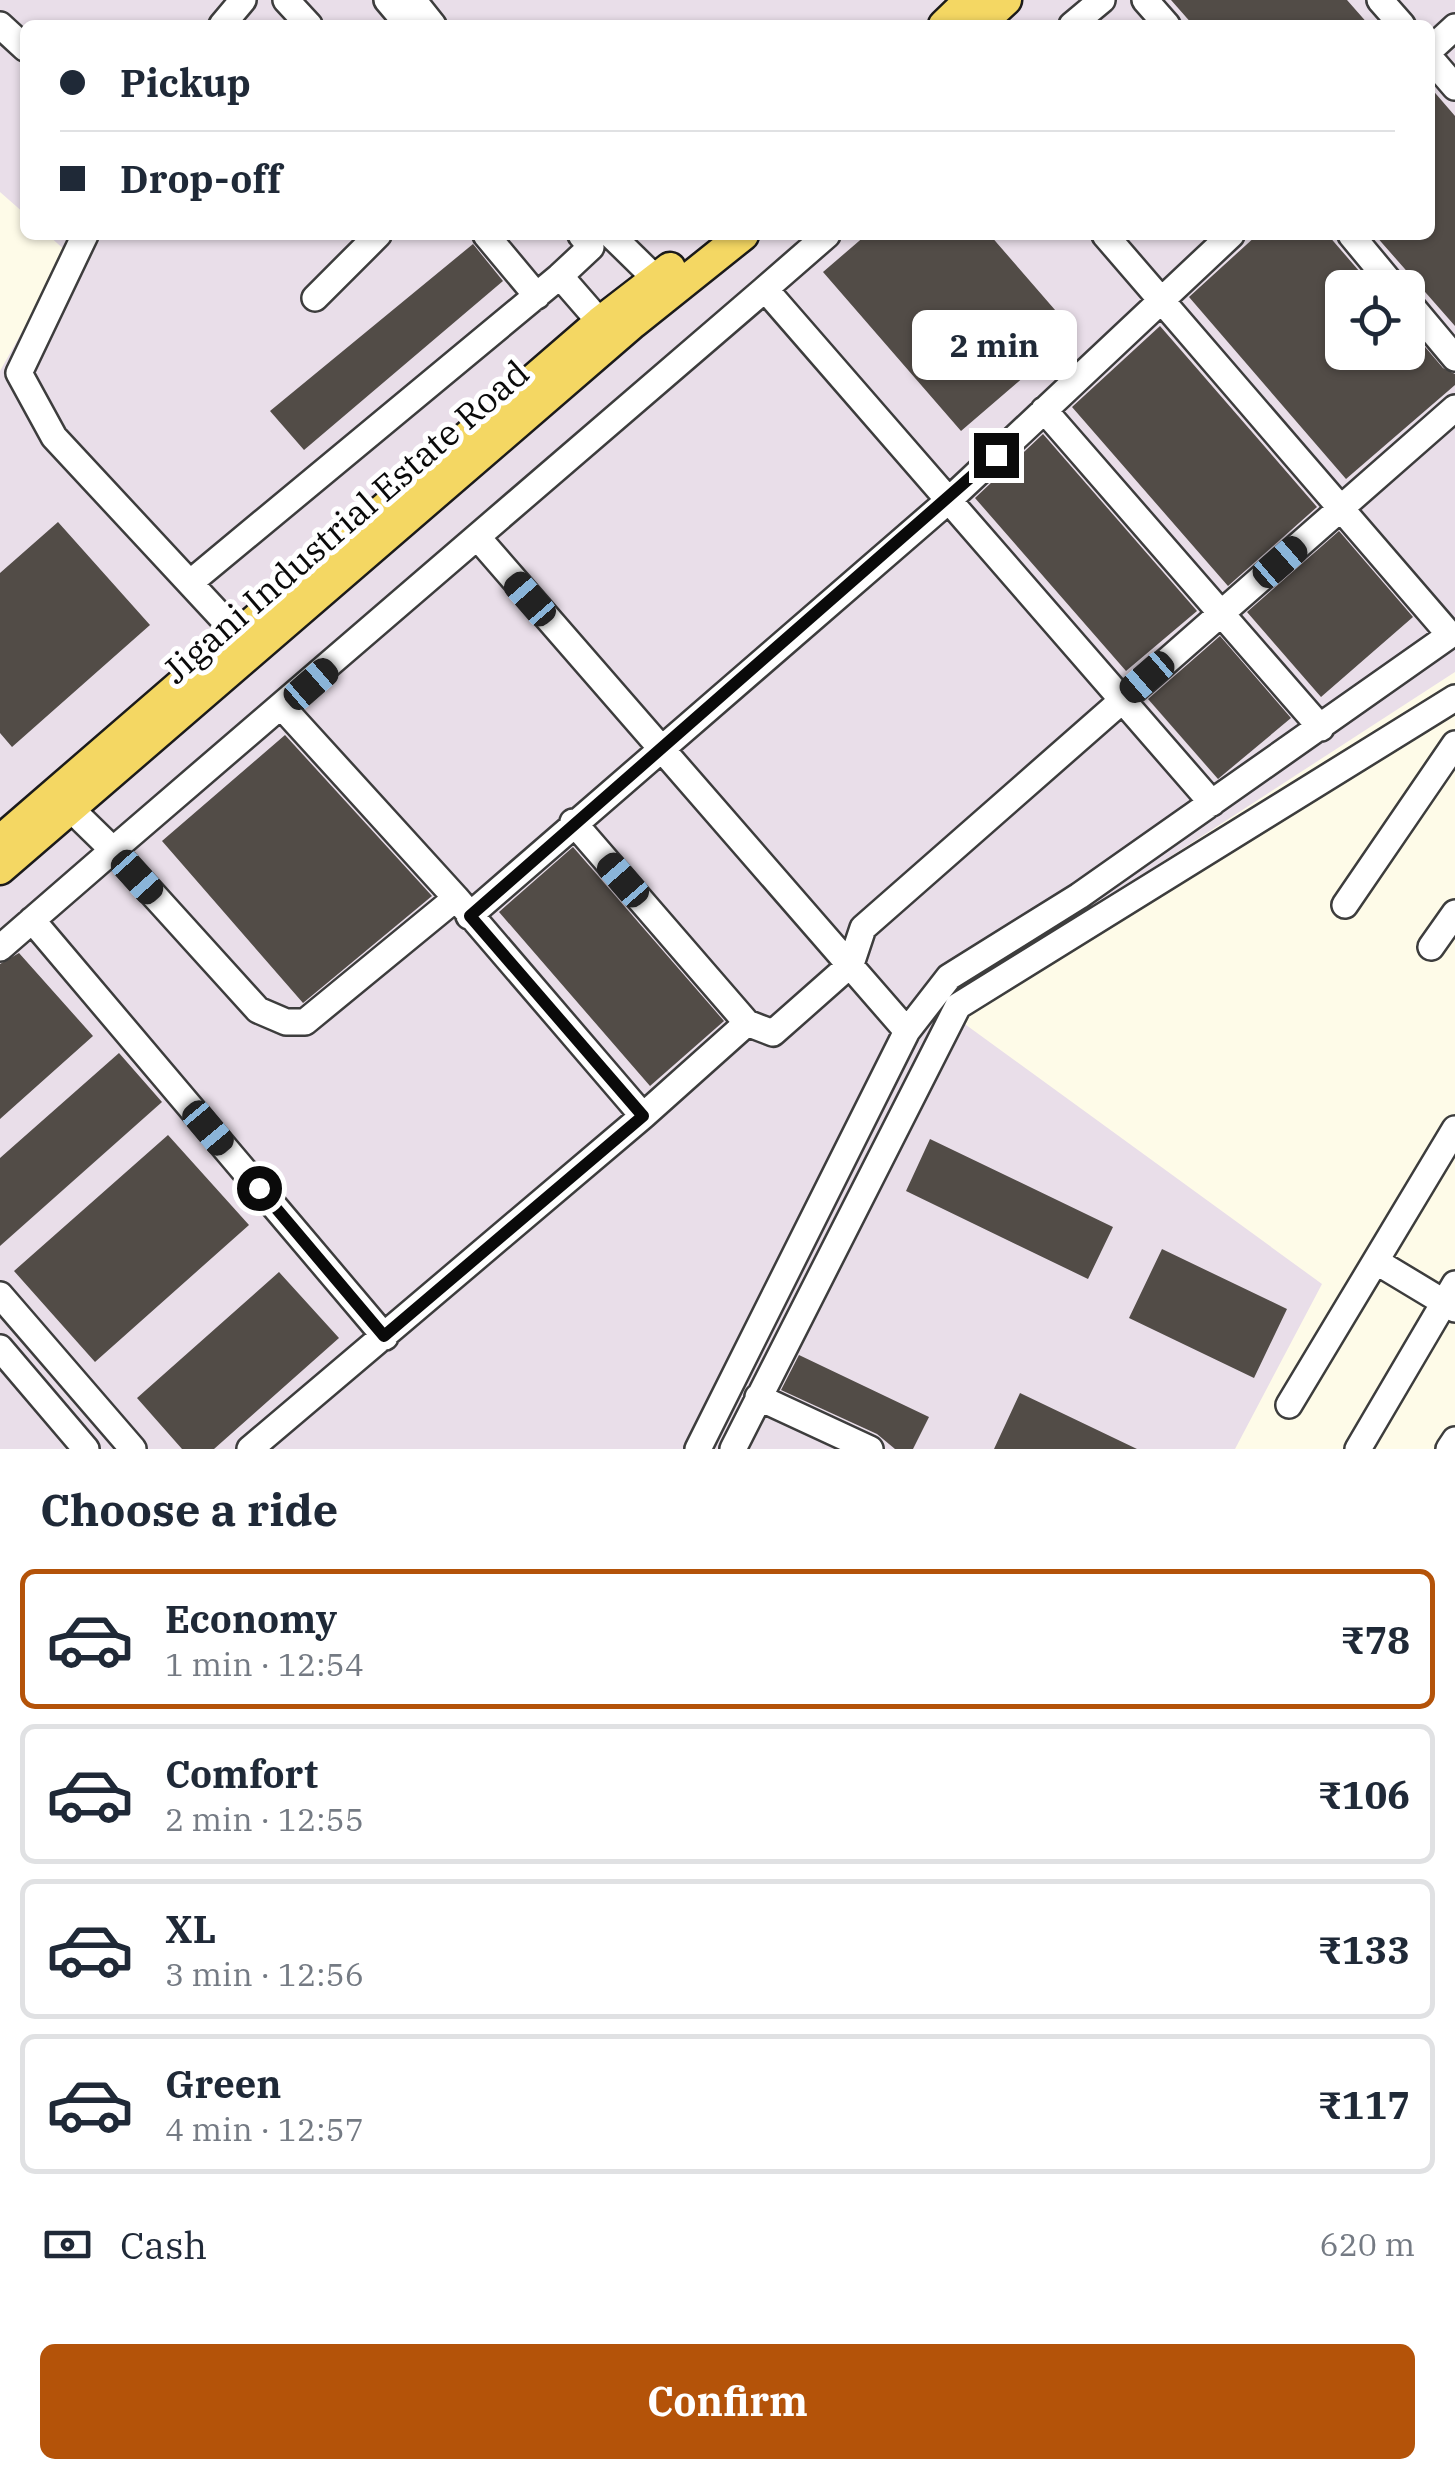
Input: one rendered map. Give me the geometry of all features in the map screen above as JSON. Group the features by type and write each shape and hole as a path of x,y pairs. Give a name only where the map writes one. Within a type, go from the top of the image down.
{"main road":[{"path":"949,20 970,0"},
{"path":"984,20 1006,0"},
{"name":"Jigani Industrial Estate Road","path":"0,841 600,322 704,240"},
{"name":"Jigani Industrial Estate Road","path":"0,868 634,323 737,240"}],"street":[{"path":"226,20 242,0"},
{"path":"286,0 304,20"},
{"path":"387,0 404,20"},
{"path":"413,0 429,20"},
{"path":"1078,20 1102,0"},
{"path":"1144,0 1162,20"},
{"path":"1380,0 1398,20"},
{"path":"0,25 20,43"},
{"path":"1435,49 1455,27"},
{"path":"1435,61 1455,87"},
{"path":"82,240 18,373 54,437 239,636"},
{"path":"315,298 373,240"},
{"path":"490,240 536,296"},
{"path":"191,582 560,276 591,247 585,240"},
{"path":"616,240 656,279"},
{"path":"0,948 283,708 821,240"},
{"path":"698,1449 906,1031 950,977 1079,896 1452,633 1109,240"},
{"path":"71,809 258,1010 286,1022 305,1022 573,822 949,500 1226,240"},
{"path":"1355,240 1381,270"},
{"path":"560,276 600,322"},
{"path":"765,289 1212,803"},
{"path":"1425,322 1455,358"},
{"path":"573,822 747,1024 773,1033 851,964 863,928 1455,408"},
{"path":"1044,410 1320,728"},
{"path":"479,539 906,1031"},
{"path":"733,1449 958,1006 1455,698"},
{"path":"283,708 463,907 643,1116"},
{"path":"1345,905 1453,750 1415,725"},
{"path":"1431,947 1455,913"},
{"path":"32,920 384,1336"},
{"path":"250,1449 747,1024"},
{"path":"1289,1405 1455,1128"},
{"path":"1358,1449 1451,1299 1377,1262"},
{"path":"0,1295 133,1449"},
{"path":"0,1348 86,1449"},
{"path":"758,1397 870,1449"},
{"path":"1450,1449 1455,1440"}],"shaded area":[{"path":"0,0 1455,0 1455,672 940,1006 1322,1284 1235,1449 0,1449 0,371 67,252 54,240 1435,240 1435,20 20,20 20,210 0,192"}],"building":[{"path":"1171,0 1347,0 1365,20 1189,20"},
{"path":"1435,93 1455,116 1455,326 1425,292 1425,270 1406,270 1379,240 1435,240"},
{"path":"860,240 994,240 1075,333 961,431 823,272"},
{"path":"1252,240 1332,240 1358,270 1325,270 1325,370 1425,370 1425,347 1443,368 1455,374 1455,385 1346,479 1189,297"},
{"path":"473,244 503,281 304,450 270,411"},
{"path":"1160,326 1317,507 1228,586 1072,407"},
{"path":"1043,434 1197,611 1126,671 975,498"},
{"path":"58,522 150,625 12,747 0,733 0,573"},
{"path":"1339,531 1413,617 1321,697 1247,612"},
{"path":"1220,636 1291,718 1218,779 1148,699"},
{"path":"285,735 432,896 303,1003 162,841"},
{"path":"573,847 724,1021 650,1086 499,912"},
{"path":"19,953 93,1036 0,1119 0,964"},
{"path":"119,1053 162,1102 0,1246 0,1158"},
{"path":"168,1135 249,1225 95,1362 14,1271"},
{"path":"930,1139 1113,1227 1088,1279 906,1191"},
{"path":"1162,1249 1287,1309 1254,1378 1129,1318"},
{"path":"279,1272 339,1338 214,1449 182,1449 137,1398"},
{"path":"799,1355 929,1417 913,1449 895,1449 877,1434 781,1390"},
{"path":"1020,1393 1137,1449 994,1449"}],"route":[{"path":"259,1188 384,1336 643,1116 470,916 996,455"}]}
